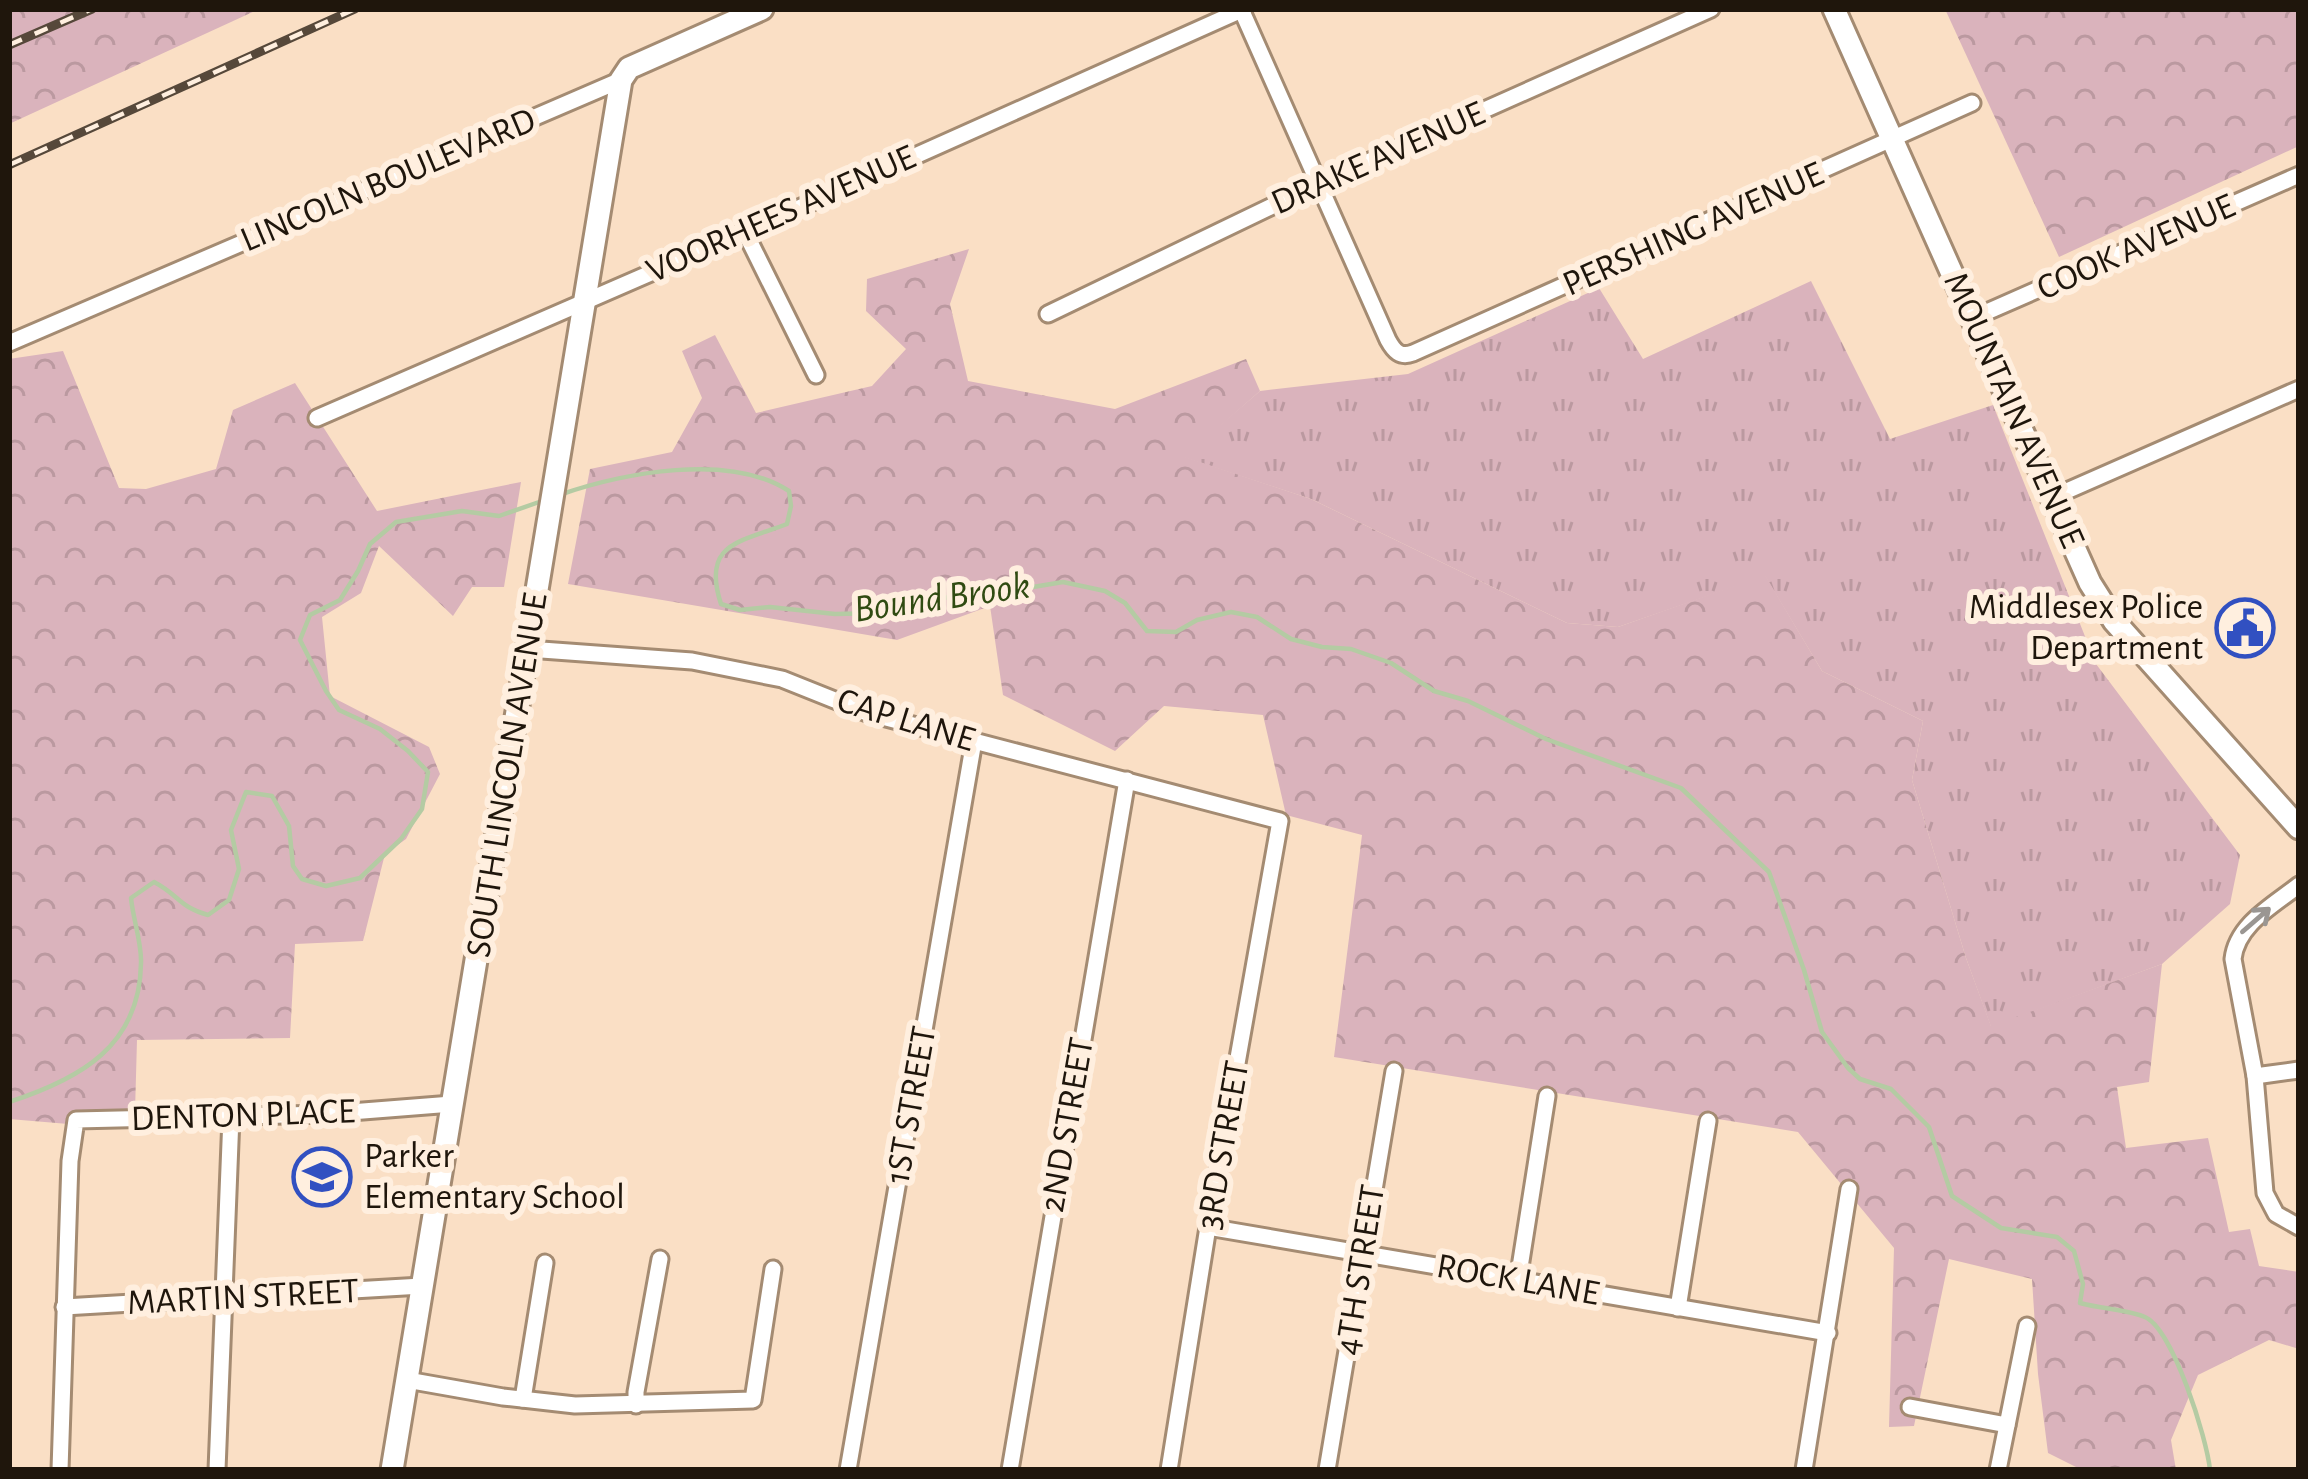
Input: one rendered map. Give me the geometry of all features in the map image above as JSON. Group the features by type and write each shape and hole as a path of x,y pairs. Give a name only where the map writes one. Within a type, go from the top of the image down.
{"street":[{"name":"LINCOLN BOULEVARD","path":"9,343 620,80 629,68 762,9"},
{"path":"1242,9 1318,184"},
{"name":"VOORHEES AVENUE","path":"317,418 1242,9"},
{"name":"DRAKE AVENUE","path":"1048,314 1318,184 1711,9"},
{"name":"MOUNTAIN AVENUE","path":"1834,9 2090,583 2114,621 2299,828"},
{"name":"SOUTH LINCOLN AVENUE","path":"392,1470 620,80"},
{"name":"PERSHING AVENUE","path":"1318,184 1388,340 1398,353 1413,353 1972,103"},
{"name":"COOK AVENUE","path":"1973,318 2299,175"},
{"path":"745,232 816,376"},
{"path":"2053,497 2299,389"},
{"name":"CAP LANE","path":"528,649 692,662 782,679 867,712 1280,821"},
{"name":"1ST STREET","path":"848,1470 974,741"},
{"name":"2ND STREET","path":"1010,1470 1127,780"},
{"name":"3RD STREET","path":"1169,1470 1280,821"},
{"path":"2299,885 2242,931 2234,946 2255,1076 2265,1193 2276,1214 2299,1227"},
{"path":"2255,1076 2299,1070"},
{"name":"4TH STREET","path":"1327,1470 1394,1071"},
{"path":"1518,1280 1546,1096"},
{"name":"DENTON PLACE","path":"64,1307 76,1120 231,1118 452,1104"},
{"path":"217,1470 231,1118"},
{"path":"1678,1307 1708,1121"},
{"path":"1804,1470 1849,1189"},
{"name":"ROCK LANE","path":"1208,1227 1828,1333"},
{"path":"636,1405 660,1259"},
{"path":"523,1399 545,1263"},
{"path":"406,1380 575,1406 753,1400 773,1269"},
{"name":"MARTIN STREET","path":"64,1307 422,1286"},
{"path":"60,1470 64,1307"},
{"path":"1998,1470 2027,1326"},
{"path":"1910,1407 2006,1425"}],"green space":[{"path":"9,9 259,9 9,124"},
{"path":"1945,9 2299,9 2299,146 2059,257"},
{"path":"969,249 950,304 968,381 1115,409 1246,359 1260,391 1185,457 1311,499 1567,623 1618,627 1765,575 1822,671 1923,721 1912,780 1991,1026 2162,964 2149,1082 2117,1087 2126,1148 2208,1138 2229,1232 2250,1229 2259,1266 2299,1272 2299,1349 2269,1340 2198,1375 2171,1440 2176,1470 2082,1470 2048,1453 2032,1279 1949,1259 1914,1426 1889,1427 1894,1248 1798,1132 1334,1057 1362,835 1286,815 1263,715 1164,706 1115,751 1003,695 990,606 897,640 568,584 590,469 672,452 702,398 682,351 715,335 756,413 872,386 906,349 866,311 867,279"},
{"path":"1811,281 1890,439 1993,405 2096,664 2240,855 2230,904 2162,964 1991,1027 1912,780 1923,721 1822,671 1765,576 1618,627 1567,623 1311,499 1183,457 1260,391 1408,374 1599,288 1643,359"},
{"path":"63,351 119,488 146,489 216,469 233,410 295,383 377,511 521,482 504,587 472,587 453,616 379,546 361,593 322,617 330,696 429,747 440,774 406,839 385,854 363,941 295,944 290,1038 137,1040 135,1112 92,1126 9,1119 9,359"}],"waterway":[{"name":"Bound Brook","path":"559,495 676,470 737,472 765,479 789,491 787,524 740,541 721,557 716,568 721,604 740,610 770,607 881,613 986,588 1063,582 1105,591 1125,603 1147,631 1176,632 1197,620 1231,612 1257,617 1291,639 1351,649 1391,663 1434,691 1468,701 1546,739 1681,788 1769,872 1822,1032 1860,1079 1891,1089 1929,1127 1952,1196 2001,1228 2057,1237 2074,1251 2083,1284 2080,1303 2138,1314 2156,1326 2187,1386 2210,1470"},
{"name":"Bound Brook","path":"9,1102 82,1070 118,1037 130,1017 141,963 131,898 154,882 208,915 229,900 239,869 231,830 246,792 272,796 289,826 293,866 302,879 326,886 360,878 401,839 422,809 428,772 380,729 339,710 300,640 310,615 340,600 370,544 396,522 462,511 499,516 542,501"}],"railway":[{"path":"9,45 92,9"},
{"path":"9,165 355,9"}],"place":[{"name":"Middlesex Police Department","path":"2245,628"},
{"name":"Parker Elementary School","path":"322,1177"}]}
